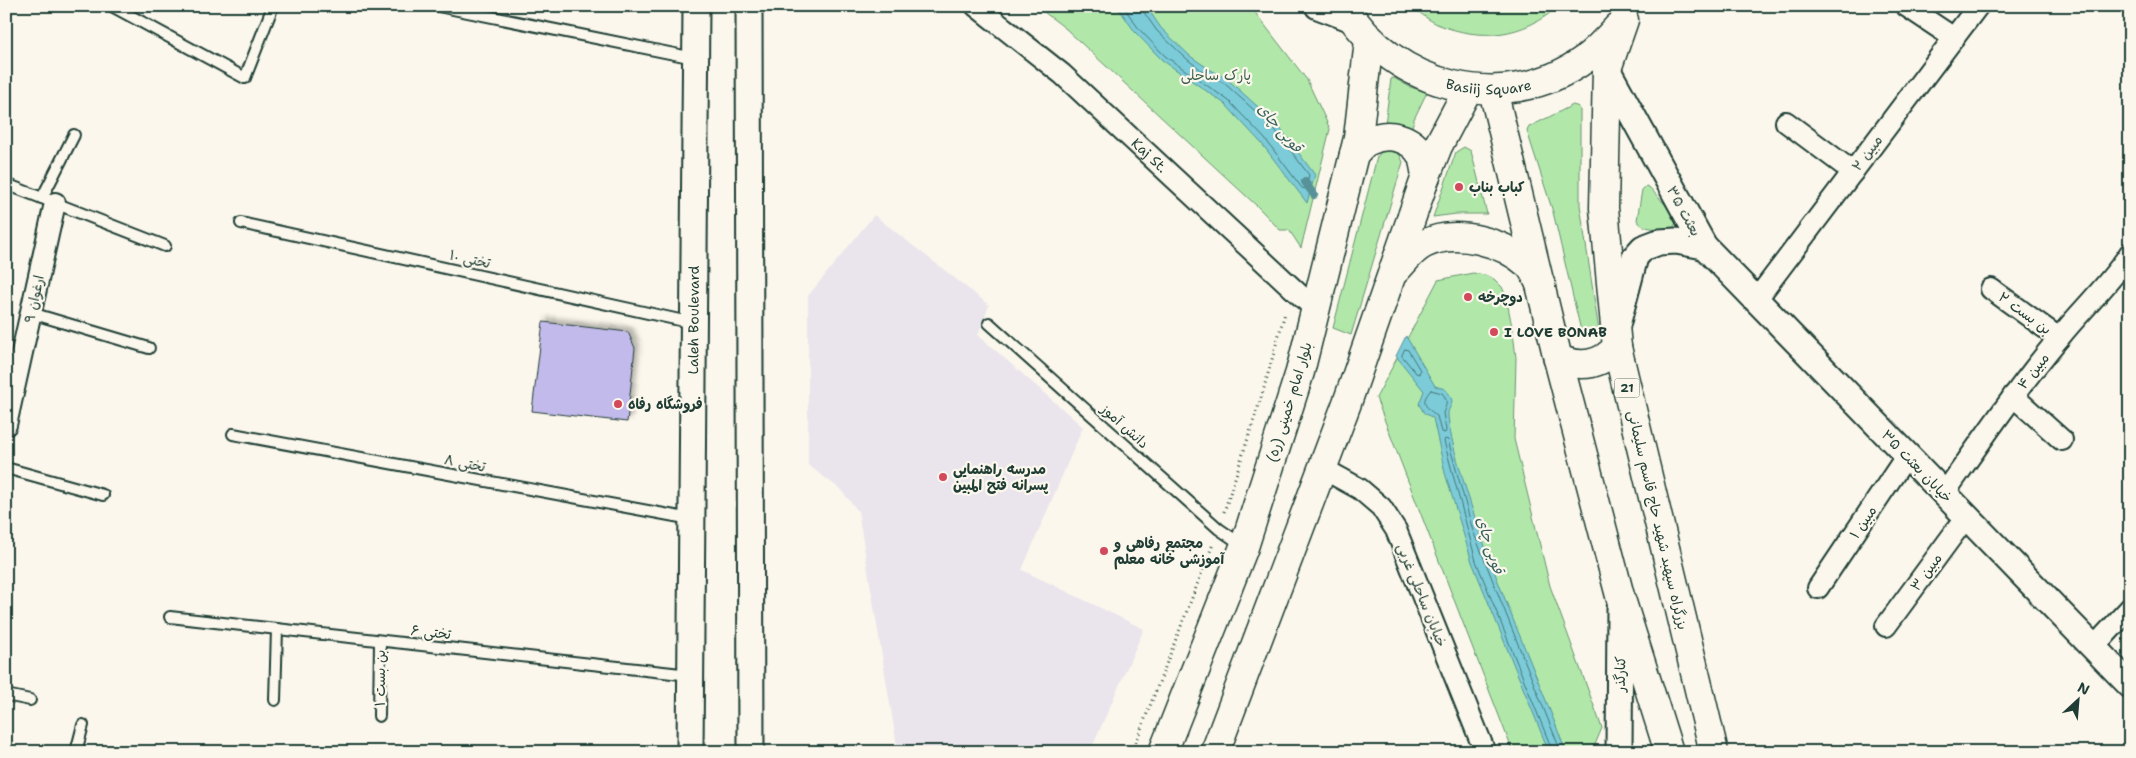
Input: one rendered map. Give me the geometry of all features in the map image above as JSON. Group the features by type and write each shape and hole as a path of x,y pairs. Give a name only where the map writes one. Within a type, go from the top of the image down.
{"main road":[{"name":"Basiij Square","path":"1348,13 1370,40 1391,58 1415,72 1441,83 1481,89 1525,85 1564,72 1584,59 1603,43 1628,13"},
{"name":"بزرگراه سپهبد شهید حاج قاسم سلیمانی","path":"1628,13 1607,69 1604,208 1616,339 1714,752"},
{"name":"بلوار امام خمینی (ره)","path":"1163,752 1244,547 1300,372 1354,154 1365,94 1370,40"},
{"path":"1215,752 1322,468 1438,146 1481,89"},
{"path":"1481,89 1541,285 1558,359 1620,596 1669,752"},
{"path":"1354,154 1366,142 1378,137 1391,136 1403,139 1414,146 1422,156 1426,176"},
{"path":"1393,273 1413,251 1425,244 1441,239 1474,238 1504,248 1530,266 1541,285"},
{"path":"1558,359 1572,364 1586,365 1600,361 1616,339"}],"street":[{"name":"Laleh Boulevard","path":"690,752 696,6"},
{"path":"749,6 751,752"},
{"name":"Kaj St.","path":"976,6 1062,74 1316,310"},
{"path":"1318,6 1348,13"},
{"path":"1906,6 1954,38"},
{"name":"مبین ۲","path":"1756,300 1978,6"},
{"name":"بعثت ۳۵","path":"1607,69 1704,246"},
{"path":"1786,122 1853,172"},
{"name":"ارغوان ۹","path":"6,425 31,313 49,200"},
{"name":"بعثت ۳۵","path":"1616,339 1635,257 1643,248 1659,242 1676,241 1704,246"},
{"name":"خیابان بعثت ۳۵","path":"1704,246 2130,686"},
{"name":"مبین ۴","path":"1944,494 2013,396 2059,338 2127,264"},
{"name":"بن بست ۲","path":"1991,288 2059,338"},
{"path":"2013,396 2062,440"},
{"name":"مبین ۱","path":"1818,588 1906,455"},
{"name":"خیابان ساحلی غربی","path":"1322,468 1360,489 1381,507 1396,530 1485,752"},
{"name":"مبین ۳","path":"1886,626 1966,517"},
{"name":"کنارگذر","path":"1619,752 1620,596"},
{"path":"2093,648 2130,608"}],"lane":[{"path":"112,6 245,78 273,6"},
{"path":"438,6 695,58"},
{"path":"49,200 74,134"},
{"path":"6,184 164,246"},
{"name":"تختی ۱۰","path":"241,223 693,323"},
{"path":"31,313 149,348"},
{"name":"دانش آموز","path":"989,323 1219,529 1244,547"},
{"name":"تختی ۸","path":"233,434 691,519"},
{"path":"6,468 103,495"},
{"name":"تختی ۶","path":"170,617 690,675"},
{"path":"274,700 277,629"},
{"name":"بن بست ۱","path":"379,716 380,641"},
{"path":"6,695 30,700"},
{"path":"76,752 83,725"}],"shaded area":[{"name":"مدرسه راهنمایی پسرانه فتح المبین","path":"874,215 989,305 978,335 1083,427 1022,570 1144,629 1090,752 898,752 858,511 840,489 808,465 808,296"}],"green space":[{"name":"پارک ساحلی","path":"1036,6 1250,6 1307,80 1330,129 1301,248 1289,230 1280,230 1258,207 1065,28"},
{"path":"1411,6 1559,6 1531,24 1516,30 1485,34 1453,30 1437,24"},
{"path":"1394,78 1410,87 1427,92 1414,119 1411,131 1385,124 1391,79"},
{"path":"1573,105 1579,107 1580,110 1580,205 1599,331 1591,337 1582,335 1553,212 1527,131 1529,127"},
{"path":"1464,147 1471,151 1487,214 1456,214 1433,217 1456,152"},
{"path":"1381,152 1399,153 1403,162 1351,335 1333,328 1377,157"},
{"path":"1646,186 1675,215 1677,222 1672,229 1643,226 1637,220 1642,190"},
{"path":"1473,273 1494,279 1502,287 1506,296 1516,358 1514,439 1550,586 1602,728 1594,747 1595,752 1513,752 1376,398 1438,280"}],"water":[{"name":"قوبی چای","path":"1117,6 1146,6 1161,28 1190,56 1226,78 1277,124 1315,175 1307,203 1262,144 1225,104 1162,60 1135,32"},
{"name":"قوبی چای","path":"1406,336 1435,386 1445,389 1451,398 1448,416 1451,433 1476,520 1500,587 1566,752 1549,752 1472,562 1445,473 1433,418 1424,413 1419,404 1424,391 1396,356"}],"building":[{"path":"543,322 628,332 635,348 627,422 532,411"}],"waterway":[{"name":"قوبی چای","path":"1305,182 1314,195"}],"place":[{"name":"کباب بناب","path":"1459,187"},
{"name":"دوچرخه","path":"1468,297"},
{"name":"I LOVE BONAB","path":"1494,332"},
{"name":"فروشگاه رفاه","path":"618,404"},
{"name":"مدرسه راهنمایی پسرانه فتح المبین","path":"943,477"},
{"name":"مجتمع رفاهی و آموزشی خانه معلم","path":"1104,551"}]}
